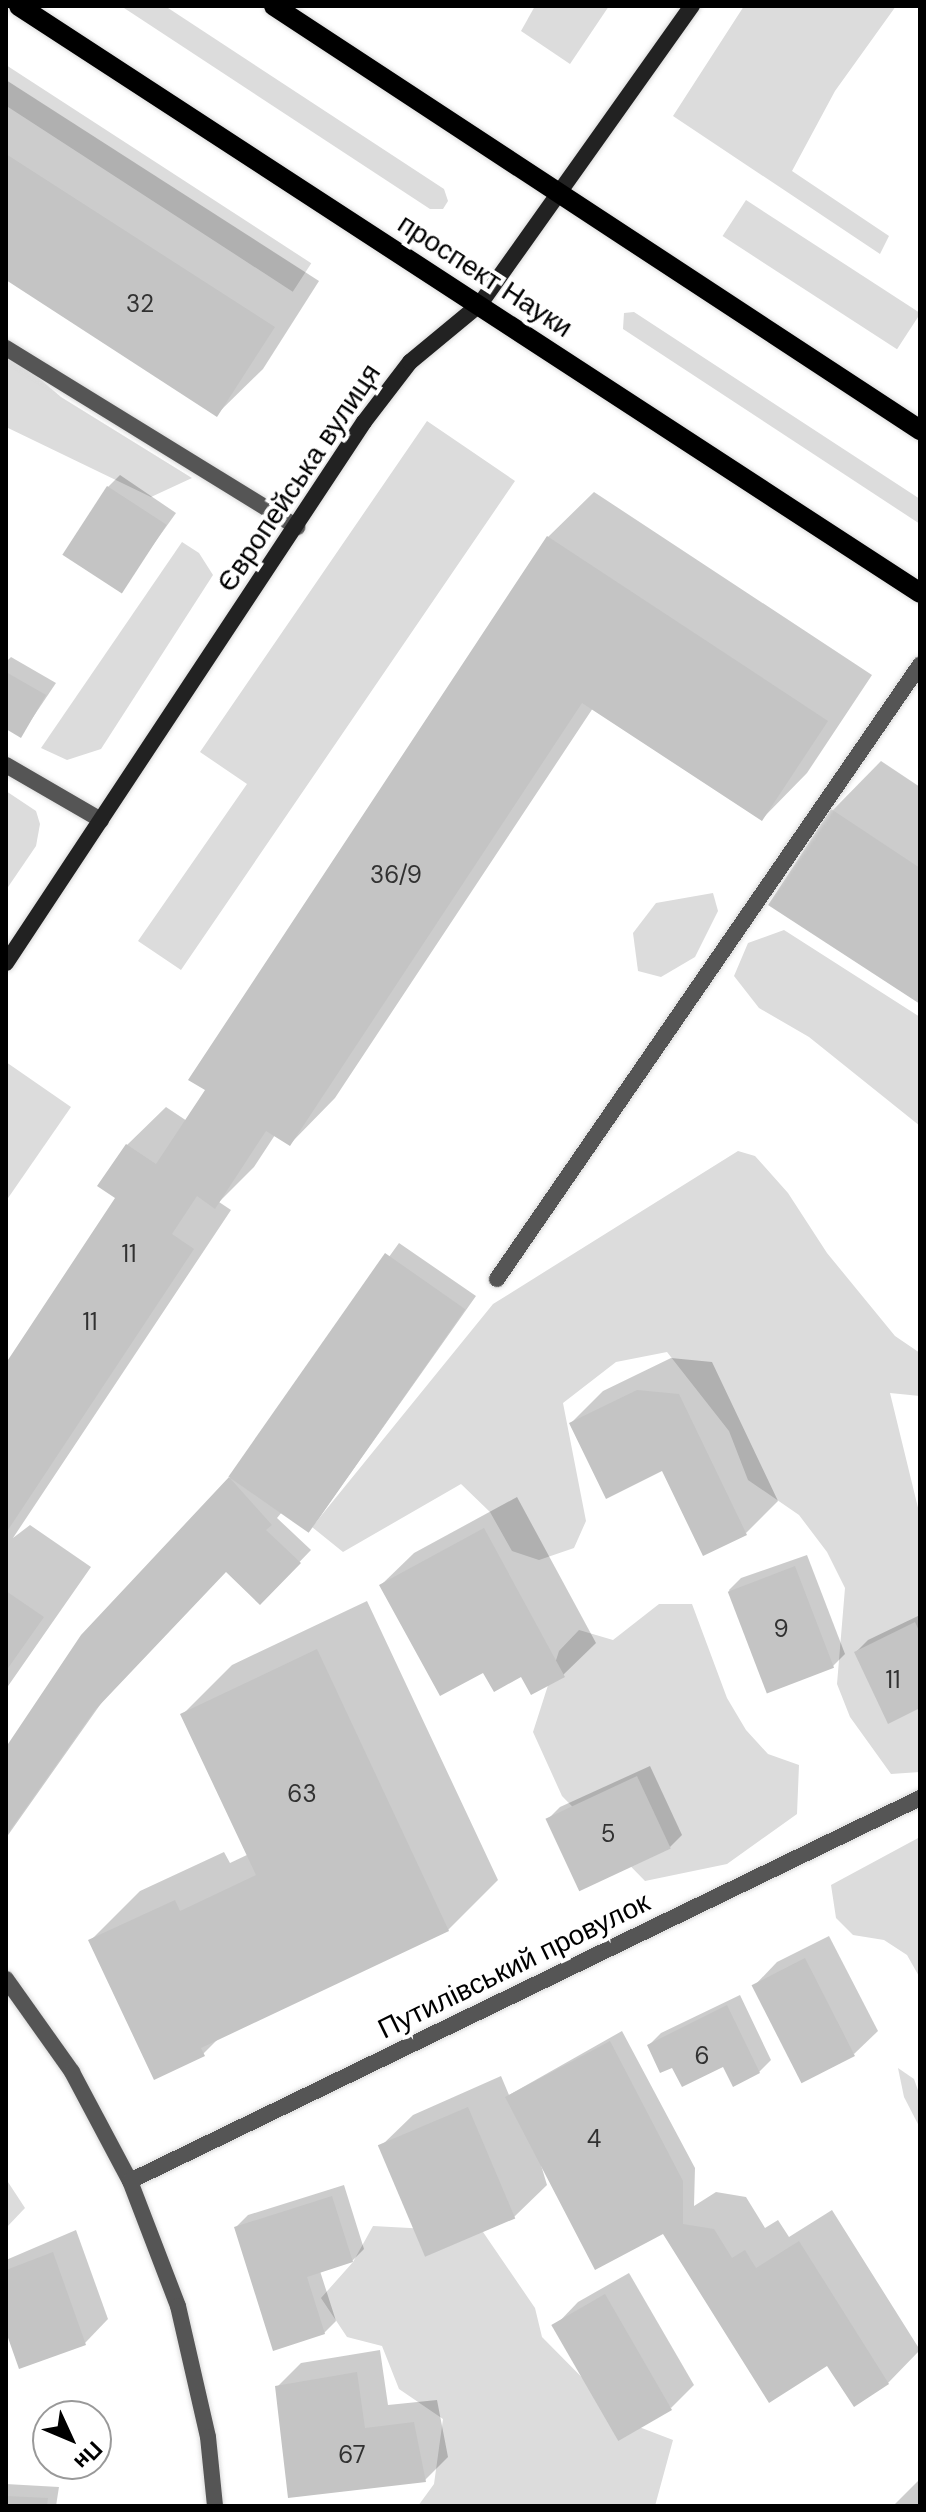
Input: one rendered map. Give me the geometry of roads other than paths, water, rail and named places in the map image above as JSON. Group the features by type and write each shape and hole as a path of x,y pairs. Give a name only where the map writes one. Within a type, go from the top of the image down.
{"main road":[{"name":"проспект Науки","path":"19,6 920,593"},
{"path":"274,6 920,430"},
{"name":"Європейська вулиця","path":"6,963 410,362 480,304 692,6"}],"street":[{"path":"6,348 297,527"},
{"path":"497,1279 920,665"},
{"path":"6,765 101,820"},
{"name":"Путилівський провулок","path":"130,2181 920,1798"},
{"path":"6,1979 72,2072 130,2181 178,2306 208,2437 215,2506"}]}
